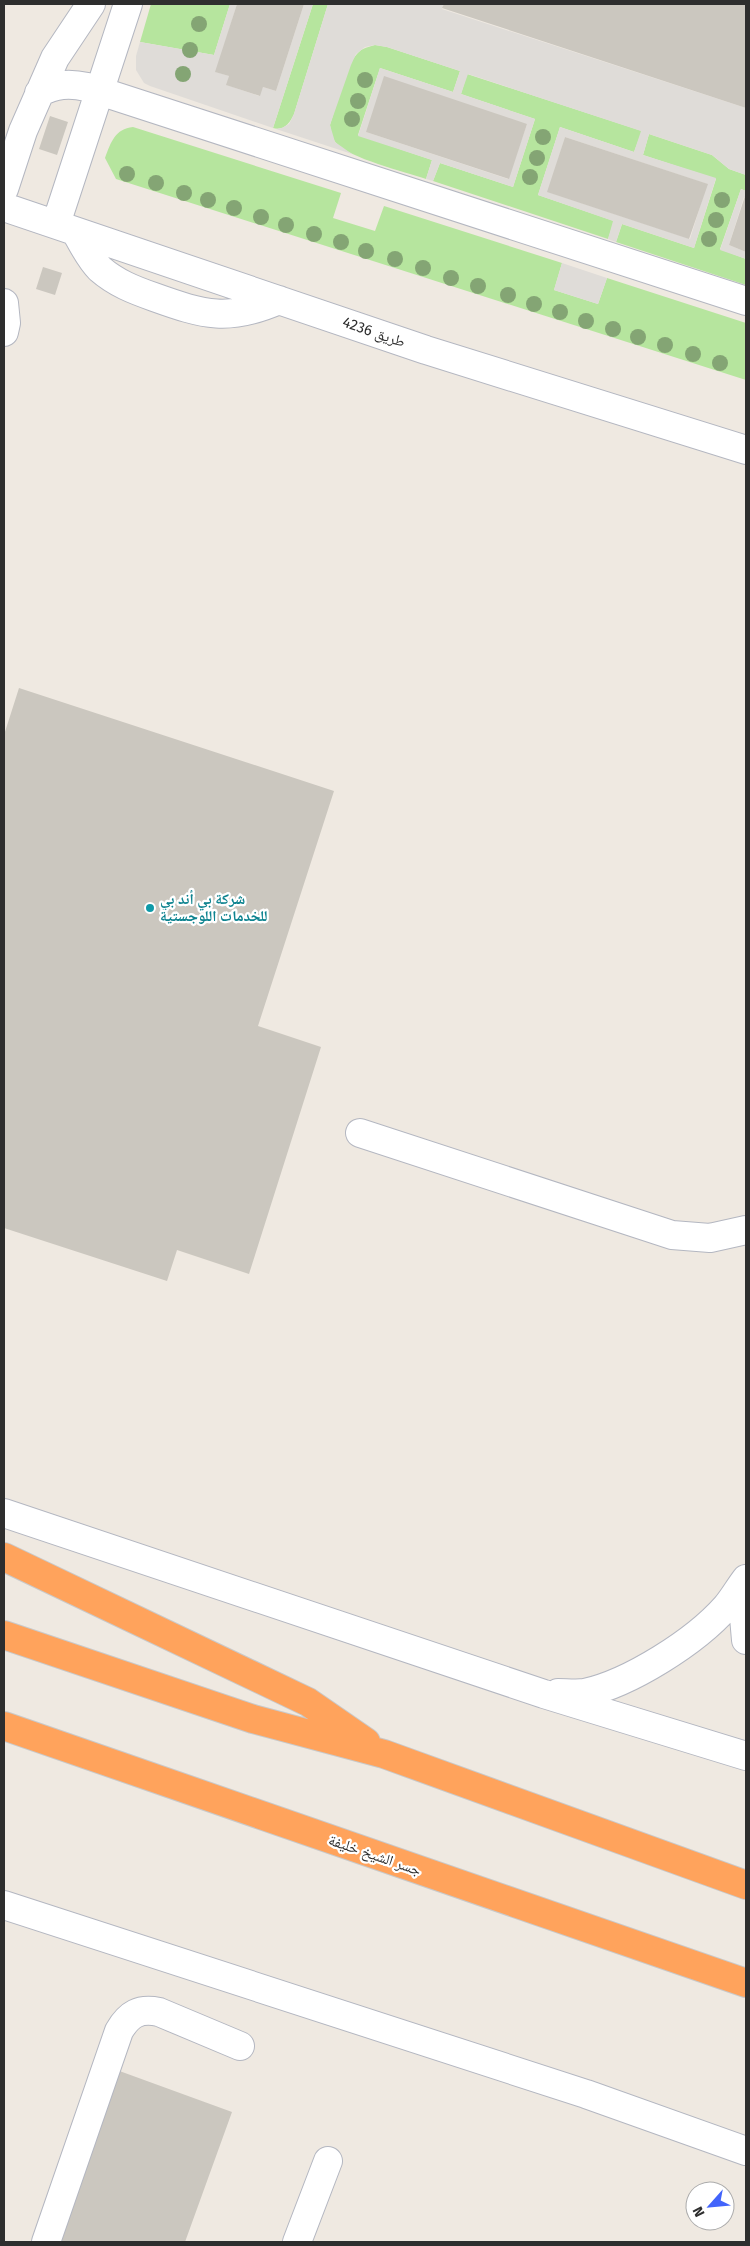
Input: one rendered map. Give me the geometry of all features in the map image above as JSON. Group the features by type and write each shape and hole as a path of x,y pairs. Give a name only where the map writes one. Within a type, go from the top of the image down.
{"highway":[{"path":"4,1557 308,1702 384,1754"},
{"path":"4,1635 253,1719 384,1754 746,1884"},
{"name":"جسر الشيخ خليفة","path":"4,1726 746,1983"}],"street":[{"path":"4,189 23,131 55,58 91,4"},
{"path":"128,4 100,91 66,228 89,256 112,279 133,289 195,312 232,314 264,307 279,300"},
{"path":"39,93 52,86 67,84 100,91 746,301"},
{"name":"طريق 4236","path":"4,207 426,350 746,450"},
{"path":"4,303 6,323 4,332"},
{"path":"360,1133 672,1235 710,1238 746,1230"},
{"path":"4,1513 544,1694 746,1756"},
{"path":"544,1694 585,1693 620,1680 668,1656 698,1633 726,1607 746,1579"},
{"path":"746,1606 744,1617 746,1640"},
{"path":"4,1905 576,2091 746,2151"},
{"path":"46,2242 119,2030 125,2020 135,2012 146,2010 158,2012 240,2046"},
{"path":"297,2242 328,2161"}],"green space":[{"path":"151,4 230,4 214,55 140,42"},
{"path":"313,4 328,4 294,114 291,120 283,127 273,128"},
{"path":"375,45 387,47 460,71 453,92 380,68 358,135 432,160 426,179 353,154 343,149 336,143 333,137 330,125 349,67 359,52"},
{"path":"467,74 642,131 634,152 560,127 538,195 614,221 608,239 433,181 440,163 513,187 535,119 461,94"},
{"path":"133,127 341,193 333,218 375,231 384,206 562,263 554,290 598,304 607,278 746,323 746,380 116,179 105,158 114,137 122,130"},
{"path":"649,134 712,155 729,169 746,175 746,191 741,189 720,249 746,259 746,285 616,242 622,224 694,248 716,179 643,155"}],"shaded area":[{"path":"230,4 237,4 216,72 229,76 227,85 259,96 263,87 276,91 304,4 313,4 273,128 150,86 144,83 136,70 136,56 140,42 214,55"},
{"path":"328,4 444,4 442,9 746,108 746,175 729,169 712,155 649,134 643,155 716,178 694,248 622,224 616,242 608,239 613,221 538,195 560,127 634,152 641,131 468,74 461,94 535,119 513,187 440,163 433,181 426,179 432,160 358,136 380,68 453,92 460,71 387,47 375,45 365,47 356,54 330,125 335,142 352,154 276,129 289,124 294,114","holes":["527,124 508,179 366,132","565,137 707,184 690,239 548,192"]},
{"path":"741,189 746,191 746,197 744,197 729,245 746,252 746,259 720,250"},
{"path":"562,263 607,278 598,304 554,290"}],"building":[{"path":"237,4 304,4 276,91 263,87 260,96 226,85 229,76 215,72"},
{"path":"444,4 746,4 746,108 442,8"},
{"path":"384,76 527,124 509,179 366,132"},
{"path":"50,116 68,122 57,155 39,149"},
{"path":"565,137 708,184 689,239 547,192"},
{"path":"746,197 746,252 729,245"},
{"path":"43,267 62,273 55,295 36,289"},
{"name":"شركة بي أند بي للخدمات اللوجستية","path":"19,688 334,791 258,1026 321,1047 249,1274 177,1250 167,1281 4,1228 4,735"},
{"path":"114,2069 232,2112 185,2242 52,2242"}],"place":[{"name":"شركة بي أند بي للخدمات اللوجستية","path":"150,908"}]}
